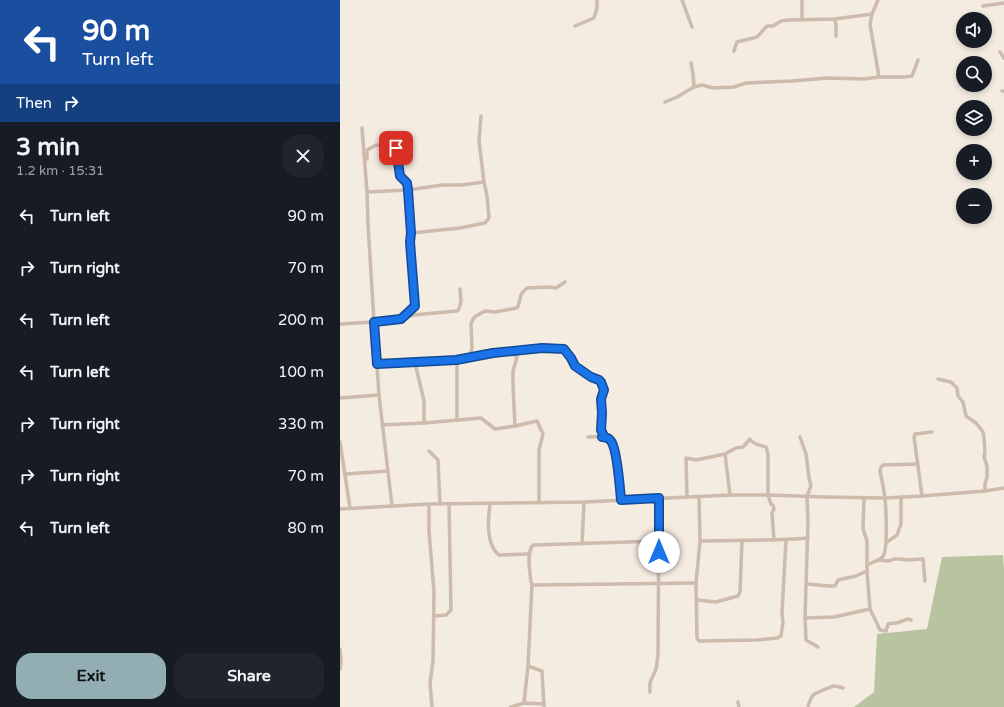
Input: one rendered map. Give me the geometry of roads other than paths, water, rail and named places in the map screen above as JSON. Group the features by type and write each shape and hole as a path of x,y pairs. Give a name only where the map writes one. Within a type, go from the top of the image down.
{"street":[{"path":"575,26 594,18 597,8 597,0"},
{"path":"682,0 692,27"},
{"path":"802,0 802,20"},
{"path":"878,0 872,14 870,24 879,77"},
{"path":"984,6 1004,3"},
{"path":"734,51 737,42 756,37 767,26 773,26 781,21 835,19 872,14"},
{"path":"835,19 836,36"},
{"path":"1000,52 1004,58"},
{"path":"665,102 694,87 702,85 714,88 734,87 746,83 828,78 864,79 912,76 918,60"},
{"path":"691,63 694,87"},
{"path":"411,233 485,224 489,218 480,141 482,116"},
{"path":"362,128 379,395 392,506"},
{"path":"366,172 367,150 376,145 396,148 400,176 407,183 408,190 415,306 401,319"},
{"path":"367,192 408,190 442,185 461,185 484,182"},
{"path":"469,358 472,348 471,324 476,316 485,311 495,312 517,308 521,293 527,288 556,288 565,282"},
{"path":"340,324 374,322 401,319 413,315 457,311 462,301 460,289"},
{"path":"377,364 456,360 493,353 542,348 564,349 575,366 601,382 604,390 601,399 602,437"},
{"path":"509,351 517,357 513,385 515,426"},
{"path":"456,360 457,420"},
{"path":"415,363 424,401 424,423"},
{"path":"938,379 951,382 957,388 958,396 963,402 966,416 976,423 983,432 984,457 987,466 985,491"},
{"path":"340,398 379,395"},
{"path":"382,425 481,418 496,429 536,421 543,434 540,450 539,503"},
{"path":"922,496 914,437 916,434 932,432"},
{"path":"800,436 806,454 808,478 811,486 807,496 808,538 805,618 806,640 818,647"},
{"path":"588,437 602,437 611,441 615,454 621,500"},
{"path":"688,497 686,458 696,460 725,454 736,448 743,447 750,439 756,444 766,447 768,454 768,495 774,509 772,513 774,540"},
{"path":"340,442 350,508"},
{"path":"429,451 438,460 440,504"},
{"path":"725,454 730,495"},
{"path":"867,565 883,556 887,542 885,498 880,470 881,467 884,465 918,464"},
{"path":"344,474 388,471"},
{"path":"340,509 428,504 584,502 730,495 901,498 1004,488"},
{"path":"699,496 700,541 696,583 697,638 699,641 756,640 777,638 781,636 783,622 782,614 786,540"},
{"path":"650,692 649,683 654,676 658,655 659,498"},
{"path":"864,498 864,529 867,541 867,570 870,609 880,630 886,631 888,624 894,622 898,623 908,619 910,620"},
{"path":"887,542 898,535 901,498"},
{"path":"582,544 584,502"},
{"path":"428,504 434,591 433,661 430,683 432,707"},
{"path":"434,616 446,615 451,610 449,504"},
{"path":"490,504 488,514 490,538 495,552 499,555 529,554"},
{"path":"700,541 786,540 808,538"},
{"path":"697,600 716,602 738,596 740,592 742,540"},
{"path":"524,702 528,666 532,584 529,554 530,548 533,545 659,541"},
{"path":"878,560 889,561 894,559 923,559 925,581"},
{"path":"807,584 835,586 838,580 856,576 867,570"},
{"path":"532,584 696,583"},
{"path":"805,618 834,617 870,609"},
{"path":"340,649 340,669"},
{"path":"511,707 524,702 544,706 542,671 528,666"},
{"path":"808,707 810,698 815,693 833,686 843,688"},
{"path":"738,702 739,707"}]}
